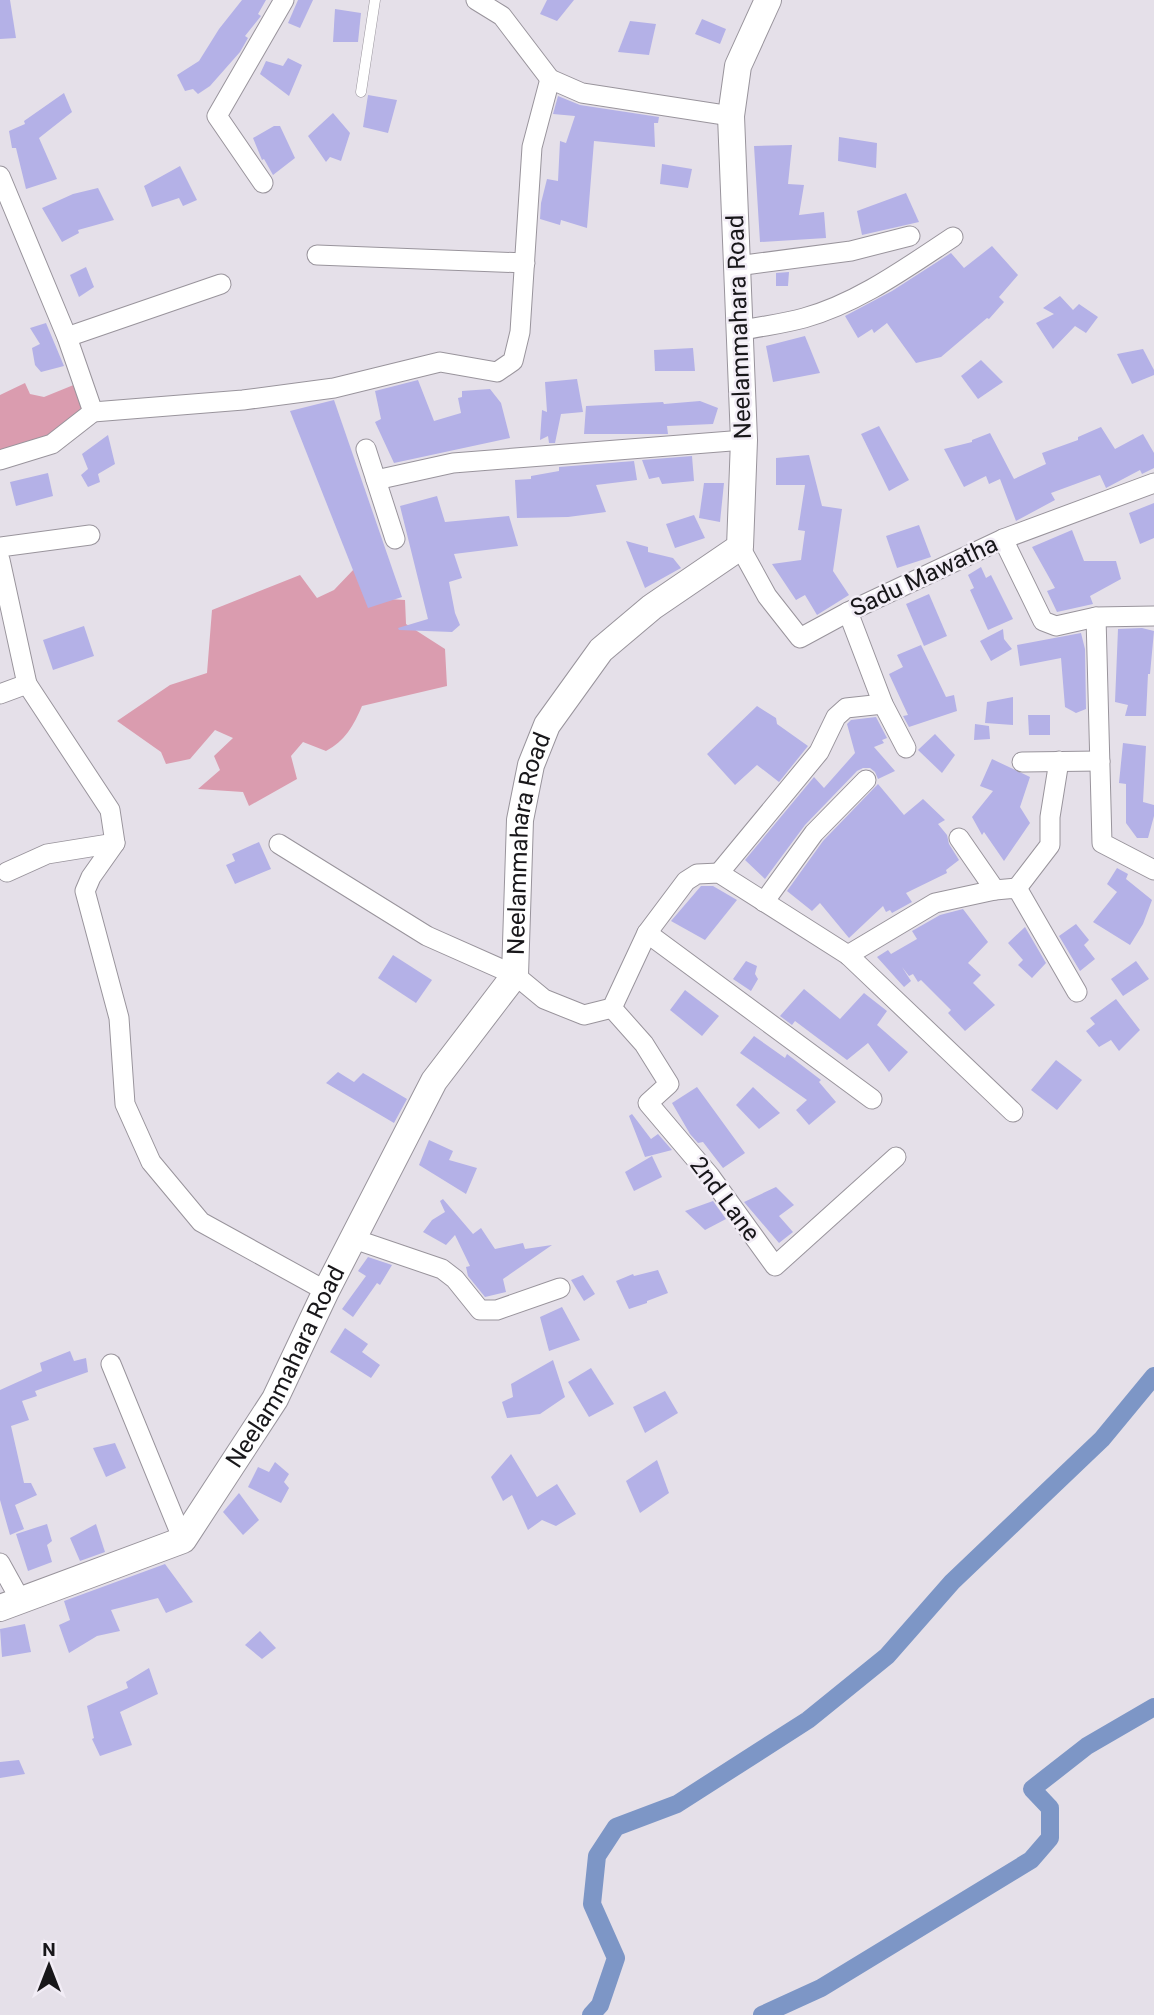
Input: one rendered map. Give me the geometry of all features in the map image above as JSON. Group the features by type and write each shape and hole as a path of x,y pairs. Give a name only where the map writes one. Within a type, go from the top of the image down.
{"street":[{"path":"263,183 217,116 284,0"},
{"path":"476,0 502,16 550,79 582,93 731,116"},
{"name":"Neelammahara Road","path":"183,1540 275,1398 326,1291 434,1081 515,975 520,820 531,765 547,724 601,650 652,607 740,547 744,440 731,116 738,66 768,0"},
{"path":"0,460 52,444 93,412 243,400 334,388 440,362 497,372 513,361 520,332 532,147 550,79"},
{"path":"0,176 67,337 93,412"},
{"path":"737,266 851,251 910,236"},
{"path":"739,331 804,318 844,302 896,275 953,237"},
{"path":"317,255 524,263"},
{"path":"67,337 221,284"},
{"path":"376,480 453,463 744,440"},
{"path":"366,449 395,539"},
{"name":"Sadu Mawatha","path":"740,547 767,596 800,638 848,612 1003,539 1154,483"},
{"path":"0,547 90,535"},
{"path":"1003,539 1043,621 1056,626 1096,617 1154,616"},
{"path":"0,560 27,684 110,810 115,843 91,877 85,891 119,1018 125,1104 151,1162 201,1223 326,1291"},
{"path":"848,612 883,704 906,748"},
{"path":"1096,617 1102,843 1154,870"},
{"path":"0,694 27,684"},
{"path":"719,873 819,752 836,718 846,708 883,704"},
{"path":"848,955 935,903 1017,888 1050,845 1050,817 1059,761"},
{"path":"1022,762 1100,761"},
{"path":"764,902 814,833 866,780"},
{"path":"959,838 995,890"},
{"path":"7,872 47,854 115,843"},
{"path":"279,844 427,936 515,975 544,999 584,1015 612,1008 647,933 686,881 697,874 719,873 848,955 1013,1112"},
{"path":"1017,888 1077,992"},
{"path":"647,933 872,1099"},
{"name":"2nd Lane","path":"612,1008 644,1044 669,1084 648,1102 710,1176 775,1266 896,1157"},
{"path":"354,1239 442,1269 455,1279 481,1310 498,1310 560,1288"},
{"path":"0,1563 11,1605 183,1540 111,1364"}],"lane":[{"path":"361,92 375,0"}],"shaded area":[{"path":"25,383 30,394 44,397 76,384 83,410 46,442 0,459 0,395"},
{"path":"355,568 369,598 405,600 406,624 445,649 447,686 362,706 348,732 333,747 326,751 303,742 291,756 297,779 249,806 243,792 198,789 220,770 214,756 233,738 215,730 190,759 166,764 161,752 117,721 170,685 207,673 212,610 300,575 317,598 334,590"}],"building":[{"path":"0,0 10,0 16,38 0,39"},
{"path":"242,0 266,0 258,14 261,16 245,36 248,38 240,52 210,86 198,94 193,89 185,91 177,75 199,61"},
{"path":"298,0 313,0 300,28 288,23"},
{"path":"547,0 574,0 557,21 540,14"},
{"path":"335,9 361,13 358,42 333,42"},
{"path":"702,19 726,29 720,44 695,34"},
{"path":"630,21 656,24 649,55 618,52"},
{"path":"288,58 302,65 289,96 260,74 266,61 283,66"},
{"path":"64,93 72,112 39,138 57,179 26,189 9,131 25,124 24,121"},
{"path":"368,95 397,100 388,133 363,127"},
{"path":"558,96 580,105 659,117 658,123 654,123 655,147 594,141 587,228 561,220 560,225 540,219 547,179 558,181 560,141 566,143 575,116 553,114"},
{"path":"333,113 350,133 341,161 330,157 326,162 308,136"},
{"path":"274,126 280,126 295,158 273,175 264,159 262,160 253,138"},
{"path":"839,137 877,143 876,168 838,161"},
{"path":"792,145 788,184 804,185 799,215 824,212 826,238 760,242 754,146"},
{"path":"662,164 692,169 688,188 660,184"},
{"path":"180,166 197,200 183,206 179,198 152,207 144,186"},
{"path":"98,188 114,220 78,230 79,233 62,242 42,208 73,194"},
{"path":"906,193 919,222 862,235 857,211"},
{"path":"992,246 1018,275 999,297 1004,302 989,319 941,357 916,363 887,323 874,333 872,329 858,338 845,316 892,291 951,253 964,268"},
{"path":"86,267 94,287 79,297 70,275"},
{"path":"789,272 788,286 776,286 776,273"},
{"path":"1060,296 1073,310 1079,304 1098,317 1086,333 1075,326 1053,349 1036,323 1054,314 1043,308"},
{"path":"46,323 64,366 41,372 35,365 32,348 40,344 30,328"},
{"path":"805,336 820,373 773,382 766,346"},
{"path":"693,348 695,371 655,371 654,350"},
{"path":"1143,349 1154,375 1132,384 1117,354"},
{"path":"981,360 1003,382 978,399 961,376"},
{"path":"577,379 583,412 561,414 555,443 549,443 548,436 540,440 542,410 547,412 545,382"},
{"path":"418,380 434,421 461,413 458,398 462,397 462,391 490,389 501,403 510,438 394,463 375,422 381,419 375,391"},
{"path":"334,400 402,597 368,608 290,411"},
{"path":"700,401 718,408 713,424 667,426 668,434 584,434 586,406"},
{"path":"879,426 909,480 889,491 861,434"},
{"path":"1101,427 1115,449 1143,434 1154,453 1154,468 1142,474 1140,470 1106,488 1100,475 1051,493 1055,500 1016,521 1000,479 989,484 986,476 964,487 944,449 972,442 990,433 1014,479 1046,464 1042,453 1078,440 1078,437"},
{"path":"108,435 115,464 98,474 100,482 88,487 81,475 88,469 82,454"},
{"path":"809,455 822,506 842,509 833,571 849,595 817,615 805,595 796,600 772,564 801,560 805,531 798,530 805,485 776,485 776,458"},
{"path":"692,456 694,481 662,484 659,477 649,479 642,460"},
{"path":"634,461 637,480 596,485 606,512 568,517 517,518 515,480 531,479 531,476 559,471 559,467"},
{"path":"48,473 53,496 16,506 10,482"},
{"path":"704,483 724,483 720,522 699,518"},
{"path":"437,496 445,522 509,516 518,546 454,554 462,578 449,582 460,625 452,632 399,630 398,628 428,619 400,506"},
{"path":"1154,503 1154,538 1140,544 1129,513"},
{"path":"694,515 705,538 675,548 666,524"},
{"path":"919,525 931,557 897,568 886,536"},
{"path":"1072,530 1084,561 1116,561 1121,579 1090,596 1093,604 1057,612 1047,591 1055,588 1032,547"},
{"path":"626,541 648,547 648,552 673,558 681,568 645,588"},
{"path":"981,567 986,578 991,575 1013,619 988,630 970,590 974,588 968,575"},
{"path":"929,594 947,636 924,646 906,604"},
{"path":"84,626 94,656 53,670 43,640"},
{"path":"1142,628 1154,631 1146,716 1125,716 1128,705 1115,702 1118,629"},
{"path":"1003,629 1004,639 1012,649 991,661 980,641"},
{"path":"1081,633 1085,649 1086,709 1076,713 1065,707 1061,658 1020,666 1017,645"},
{"path":"921,645 946,697 954,695 957,711 909,727 903,716 908,715 889,674 903,667 897,655"},
{"path":"1013,697 1013,725 985,723 987,702"},
{"path":"757,706 776,718 777,724 808,746 779,782 757,765 735,785 707,754"},
{"path":"1028,715 1050,715 1050,735 1029,735"},
{"path":"876,717 887,738 882,740 884,743 874,747 895,771 878,779 870,768 857,771 805,825 765,879 745,860 814,777 824,788 855,753 847,724 851,720"},
{"path":"975,724 989,726 990,739 974,740"},
{"path":"935,734 955,755 942,773 918,750"},
{"path":"1123,743 1146,746 1143,802 1154,805 1148,838 1137,838 1126,823 1126,784 1119,783"},
{"path":"992,759 1030,777 1020,807 1030,823 1004,861 984,832 982,835 972,817 993,791 980,786"},
{"path":"878,784 904,815 923,799 945,820 938,824 947,835 959,860 946,870 947,873 906,893 912,902 892,913 890,910 886,912 883,906 849,938 820,903 812,911 787,891 823,841"},
{"path":"259,842 271,869 235,884 226,865 235,861 232,854"},
{"path":"1117,868 1128,874 1126,879 1152,900 1143,924 1130,945 1093,922 1117,892 1107,884"},
{"path":"701,886 713,886 737,900 705,940 671,921"},
{"path":"963,909 988,942 968,963 981,975 973,983 995,1005 965,1031 948,1013 951,1010 921,980 918,982 913,974 909,976 902,967 911,981 904,987 877,957 888,950 891,954 917,939 912,931 940,915"},
{"path":"1076,924 1089,940 1084,945 1095,959 1080,971 1059,936"},
{"path":"1025,927 1046,963 1032,978 1018,965 1023,960 1008,943"},
{"path":"393,955 432,980 416,1003 378,978"},
{"path":"746,961 757,966 755,974 758,979 751,991 733,979"},
{"path":"1136,961 1149,979 1123,996 1111,979"},
{"path":"804,989 840,1019 864,993 887,1011 877,1025 908,1052 889,1072 868,1043 847,1060 795,1021 792,1025 780,1016"},
{"path":"685,990 719,1016 702,1036 670,1010"},
{"path":"1116,999 1140,1030 1119,1051 1111,1040 1099,1047 1086,1031 1095,1024 1090,1018"},
{"path":"754,1036 785,1058 787,1054 821,1080 819,1082 836,1102 809,1125 796,1110 807,1100 740,1053"},
{"path":"1056,1060 1082,1080 1057,1110 1031,1090"},
{"path":"338,1072 354,1082 363,1073 407,1099 394,1123 326,1083"},
{"path":"697,1087 745,1153 723,1168 703,1142 698,1143 690,1134 672,1103"},
{"path":"753,1087 780,1113 759,1129 736,1105"},
{"path":"632,1114 651,1139 658,1134 672,1150 645,1157 629,1116"},
{"path":"429,1140 453,1151 449,1160 477,1168 466,1194 419,1165"},
{"path":"652,1156 662,1177 634,1191 625,1172"},
{"path":"776,1187 794,1205 779,1216 793,1232 779,1243 744,1202"},
{"path":"443,1199 473,1234 481,1228 495,1249 523,1243 525,1249 552,1245 503,1279 506,1292 485,1297 468,1276 466,1267 470,1266 455,1235 446,1245 423,1232 432,1220 445,1212 440,1201"},
{"path":"713,1201 726,1219 705,1230 685,1211"},
{"path":"368,1257 392,1265 380,1285 377,1283 353,1317 342,1309 366,1276 358,1271"},
{"path":"658,1270 668,1293 629,1309 616,1281 633,1274 634,1276"},
{"path":"583,1275 595,1294 584,1301 571,1280"},
{"path":"562,1307 580,1340 549,1351 540,1317"},
{"path":"345,1328 368,1344 362,1352 380,1365 371,1378 330,1352"},
{"path":"70,1351 74,1361 86,1358 88,1372 35,1391 37,1396 22,1401 29,1420 11,1426 24,1483 31,1483 37,1495 15,1505 24,1529 10,1535 0,1500 0,1390 42,1371 40,1363"},
{"path":"553,1360 565,1397 540,1414 507,1418 502,1402 513,1397 511,1384"},
{"path":"591,1368 614,1404 589,1417 568,1382"},
{"path":"665,1391 678,1413 645,1433 633,1407"},
{"path":"115,1443 126,1468 106,1477 93,1448"},
{"path":"511,1454 537,1497 557,1484 576,1514 556,1526 542,1520 528,1530 512,1495 503,1501 491,1477"},
{"path":"657,1460 669,1493 640,1513 626,1481"},
{"path":"275,1462 289,1474 284,1482 289,1488 281,1503 248,1487 258,1467 269,1472"},
{"path":"239,1493 259,1520 243,1535 223,1512"},
{"path":"47,1524 52,1541 47,1545 52,1562 28,1571 16,1534"},
{"path":"96,1524 105,1552 80,1561 70,1538"},
{"path":"165,1564 193,1602 166,1613 158,1598 111,1610 120,1631 97,1636 69,1653 59,1625 70,1620 64,1601"},
{"path":"25,1624 31,1652 2,1657 0,1629"},
{"path":"260,1631 276,1648 262,1659 245,1645"},
{"path":"149,1668 158,1694 120,1712 132,1745 100,1756 92,1739 94,1738 87,1706 128,1688 126,1682"},
{"path":"19,1760 25,1774 0,1778 0,1762"}],"waterway":[{"path":"591,2015 600,2005 616,1958 592,1904 597,1856 616,1827 677,1804 808,1720 887,1656 952,1582 1102,1439 1154,1376"},
{"path":"762,2015 821,1988 1031,1860 1050,1838 1050,1808 1032,1789 1087,1746 1154,1707"}]}
